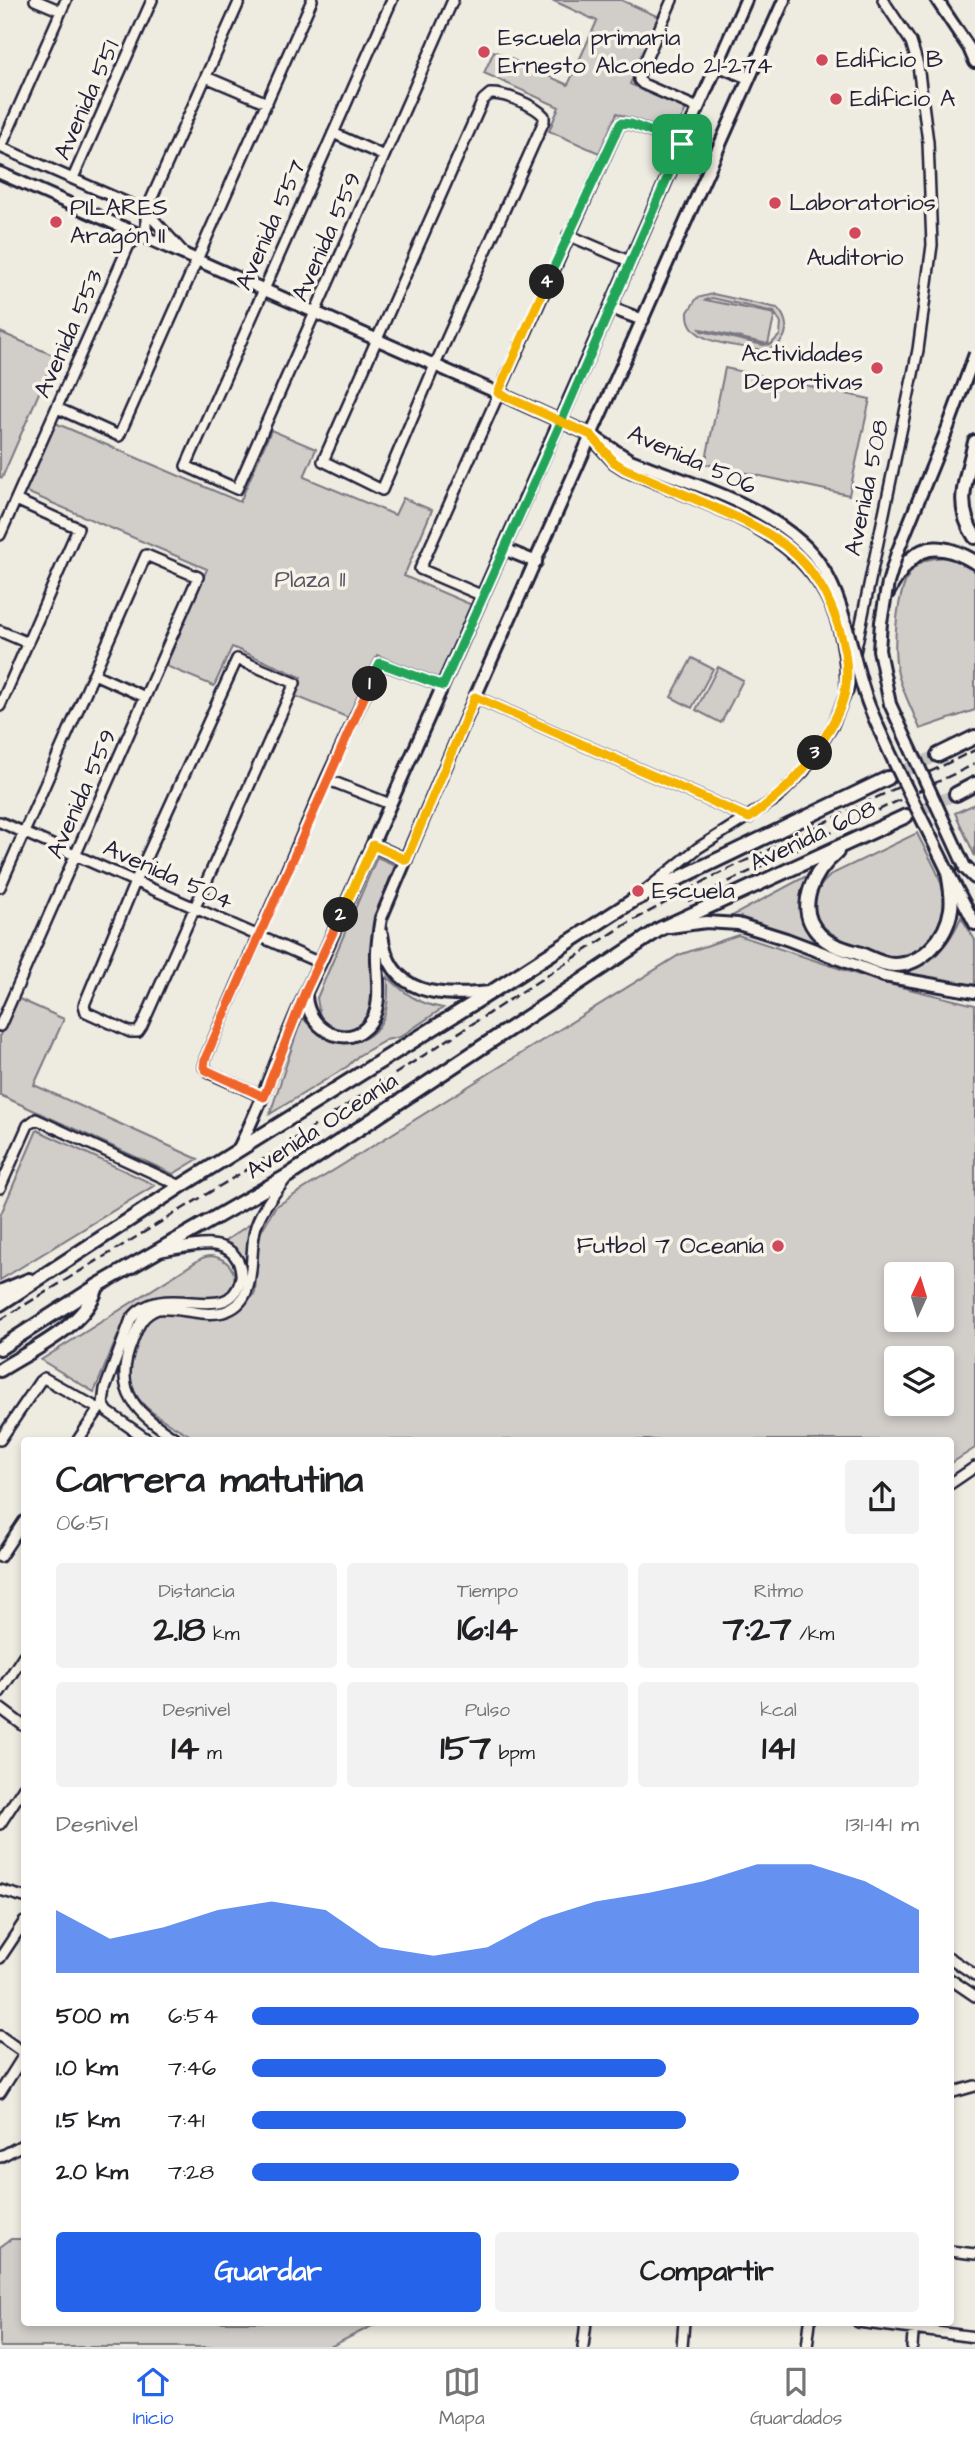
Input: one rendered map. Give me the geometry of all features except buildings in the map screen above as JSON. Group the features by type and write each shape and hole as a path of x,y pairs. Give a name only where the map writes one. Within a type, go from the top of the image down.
{"highway":[{"path":"975,442 964,484 962,510 967,526 975,537"},
{"path":"886,597 900,570 912,556 929,549 951,550 975,562"},
{"path":"938,755 975,737"},
{"name":"Avenida 608","path":"634,900 888,778"},
{"path":"956,794 975,784"},
{"name":"Avenida 608","path":"660,929 906,816"},
{"path":"852,842 833,856 818,872 811,885 807,906 812,925 819,935 830,942 895,965 915,960 938,942 951,909 948,872"},
{"path":"965,867 975,877"},
{"name":"Avenida Oceanía","path":"0,1304 181,1186 634,900"},
{"name":"Avenida Oceanía","path":"0,1348 97,1286 289,1175 660,929"},
{"path":"0,1292 46,1275"},
{"path":"0,1370 77,1320 89,1305 97,1286"}],"main road":[{"path":"238,1150 264,1097 306,990 373,845 747,0"},
{"path":"306,990 307,1007 313,1021 321,1030 332,1035 355,1034 373,1019 377,1007 377,950 381,918 475,697 782,4 795,0"},
{"path":"937,0 969,48 975,62"},
{"path":"717,65 749,78"},
{"name":"Avenida 506","path":"0,173 591,435 630,460 738,502 775,520 804,544 825,573 842,608 869,706 975,924"},
{"path":"611,308 643,320"},
{"name":"Avenida 508","path":"975,354 897,553 886,597 879,650 891,704 975,887"},
{"path":"591,435 614,462 625,469 758,526 797,556 831,603 847,660 847,691"},
{"path":"504,550 536,562"},
{"path":"373,845 406,860"},
{"path":"381,918 382,939 388,958 400,975 415,987 454,996 493,991"},
{"path":"660,929 706,922 738,923 884,976 975,992"}],"street":[{"path":"35,0 61,12"},
{"path":"66,0 0,147 146,211 191,258"},
{"name":"Avenida 551","path":"73,178 152,0"},
{"path":"143,236 147,227 146,211 240,0"},
{"path":"57,408 120,436 191,258 267,103 312,0"},
{"name":"Avenida 557","path":"237,489 186,466 392,0"},
{"name":"Avenida 559","path":"237,489 453,0"},
{"path":"672,0 639,80 698,108"},
{"name":"Avenida 508","path":"634,900 698,848 776,799 804,771 831,727 847,691 918,350 932,244 928,142 918,65 911,42 883,0"},
{"path":"206,76 267,103"},
{"path":"489,94 499,94 537,110 544,116 542,127 382,490 323,461 377,339 484,100 489,94"},
{"path":"483,596 421,569 498,393 621,123 631,124 682,144"},
{"path":"333,133 384,156"},
{"path":"568,235 631,262"},
{"name":"Avenida 553","path":"0,535 130,245 143,236"},
{"path":"0,706 78,528 16,500"},
{"name":"Avenida 559","path":"0,1027 198,577 146,555 94,674"},
{"path":"0,631 28,643"},
{"path":"237,659 295,683 138,1032 130,1032 89,1014 84,1009 135,882 237,659"},
{"path":"264,1097 209,1073 204,1067 205,1059 326,779 380,663 443,686"},
{"path":"0,887 94,674 145,697"},
{"path":"475,697 749,818"},
{"path":"326,779 390,804"},
{"name":"Avenida 504","path":"0,822 320,962"},
{"path":"0,1188 28,1125 36,1119 181,1186"},
{"path":"170,1437 141,1414 127,1390 125,1361 139,1323 158,1309 213,1313 225,1311 244,1298 249,1287 255,1228 262,1212 289,1175"},
{"path":"80,1437 102,1409 111,1371 131,1319 138,1309 156,1301 220,1303 236,1291 240,1283 239,1264 235,1255 218,1245 154,1252"},
{"path":"0,1440 44,1378 102,1409 144,1437"},
{"path":"954,1481 975,1467"},
{"path":"0,1557 21,1526"},
{"path":"0,1692 21,1660"},
{"path":"0,1708 21,1724"},
{"path":"0,1824 21,1792"},
{"path":"0,1890 21,1896"},
{"path":"0,1958 21,1926"},
{"path":"954,1961 975,1975"},
{"path":"954,1982 975,1996"},
{"path":"0,2036 21,2052"},
{"path":"0,2093 21,2059"},
{"path":"954,2092 975,2086"},
{"path":"0,2157 21,2146"},
{"path":"954,2251 975,2254"},
{"path":"583,2347 586,2326"},
{"path":"682,2347 684,2326"},
{"path":"807,2347 810,2326"},
{"path":"912,2347 914,2326 975,2337"}],"green space":[{"path":"552,0 621,0 659,17 630,84 686,109 673,137 617,113 599,153 549,131 559,107 484,73 494,51 568,85 597,21"},
{"path":"713,294 777,308 785,321 785,335 777,345 762,350 715,342 695,331 690,323 688,312 697,298","holes":["712,298 774,312 781,323 780,335 771,344 763,345 700,329 768,344 775,314 706,300"]},
{"path":"0,332 55,356 2,478 0,477"},
{"path":"725,368 870,399 849,495 705,464"},
{"name":"Plaza 11","path":"53,422 240,502 271,430 316,449 304,477 395,515 403,498 432,510 404,576 472,605 440,681 377,655 349,718 293,695 301,677 232,647 214,686 166,666 207,569 24,491"},
{"path":"947,557 968,564 975,573 975,710 920,729 896,663 899,604 907,578 913,569 928,560"},
{"path":"692,658 713,669 692,708 671,697"},
{"path":"718,667 743,680 721,723 696,710"},
{"path":"975,804 975,856 955,813"},
{"path":"917,833 936,869 944,904 938,926 925,943 906,954 885,955 845,941 824,926 817,918 815,898 820,886 832,874"},
{"path":"377,857 395,865 375,918 371,1008 361,1023 341,1030 333,1028 320,1017 317,998"},
{"path":"810,874 803,889 802,904 826,947 836,952 759,923 730,917"},
{"path":"961,917 975,940 975,986 888,971 913,966 933,956 949,940"},
{"path":"738,935 880,982 975,1005 975,1448 954,1461 954,1437 193,1437 163,1420 142,1403 130,1381 130,1367 145,1324 152,1318 161,1314 214,1316 230,1312 255,1293 259,1235 275,1207 679,955"},
{"path":"388,977 413,997 443,1008 400,1037 386,1040 358,1056 348,1066 270,1114 302,1017 310,1026 331,1038 354,1041 365,1038 374,1032 386,1011"},
{"path":"17,998 64,1019 34,1085 198,1159 173,1174 0,1095 0,1035"},
{"path":"37,1130 155,1185 0,1280 0,1216"},
{"path":"254,1221 247,1273 237,1253 221,1244"},
{"path":"209,1256 224,1260 233,1271 235,1277 231,1290 224,1295 202,1301 154,1298 132,1309 94,1392 41,1360 202,1258"},
{"path":"11,2239 21,2239 21,2326 372,2326 330,2347 0,2347 0,2247"}],"tunnel":[{"path":"888,778 938,755"},
{"path":"906,816 956,794"}],"railway":[{"path":"0,1320 256,1164 625,925 714,876 975,750"},
{"path":"688,901 975,764"}],"place":[{"name":"Escuela primaria Ernesto Alconedo 21-274","path":"484,52"},
{"name":"Edificio B","path":"822,60"},
{"name":"Edificio A","path":"836,99"},
{"name":"Laboratorios","path":"775,203"},
{"name":"PILARES Aragón II","path":"56,222"},
{"name":"Auditorio","path":"855,233"},
{"name":"Actividades Deportivas","path":"877,368"},
{"name":"Escuela","path":"638,891"},
{"name":"Futbol 7 Oceanía","path":"778,1246"}],"route":[{"path":"682,144 561,422 443,686 380,663 326,779 205,1059 204,1067 209,1073 264,1097 306,990 373,845 406,860 475,697 749,818 776,799 804,771 831,727 847,691 847,660 831,603 797,556 758,526 625,469 614,462 591,435 561,422 498,393 621,123 626,122 682,144"}]}
